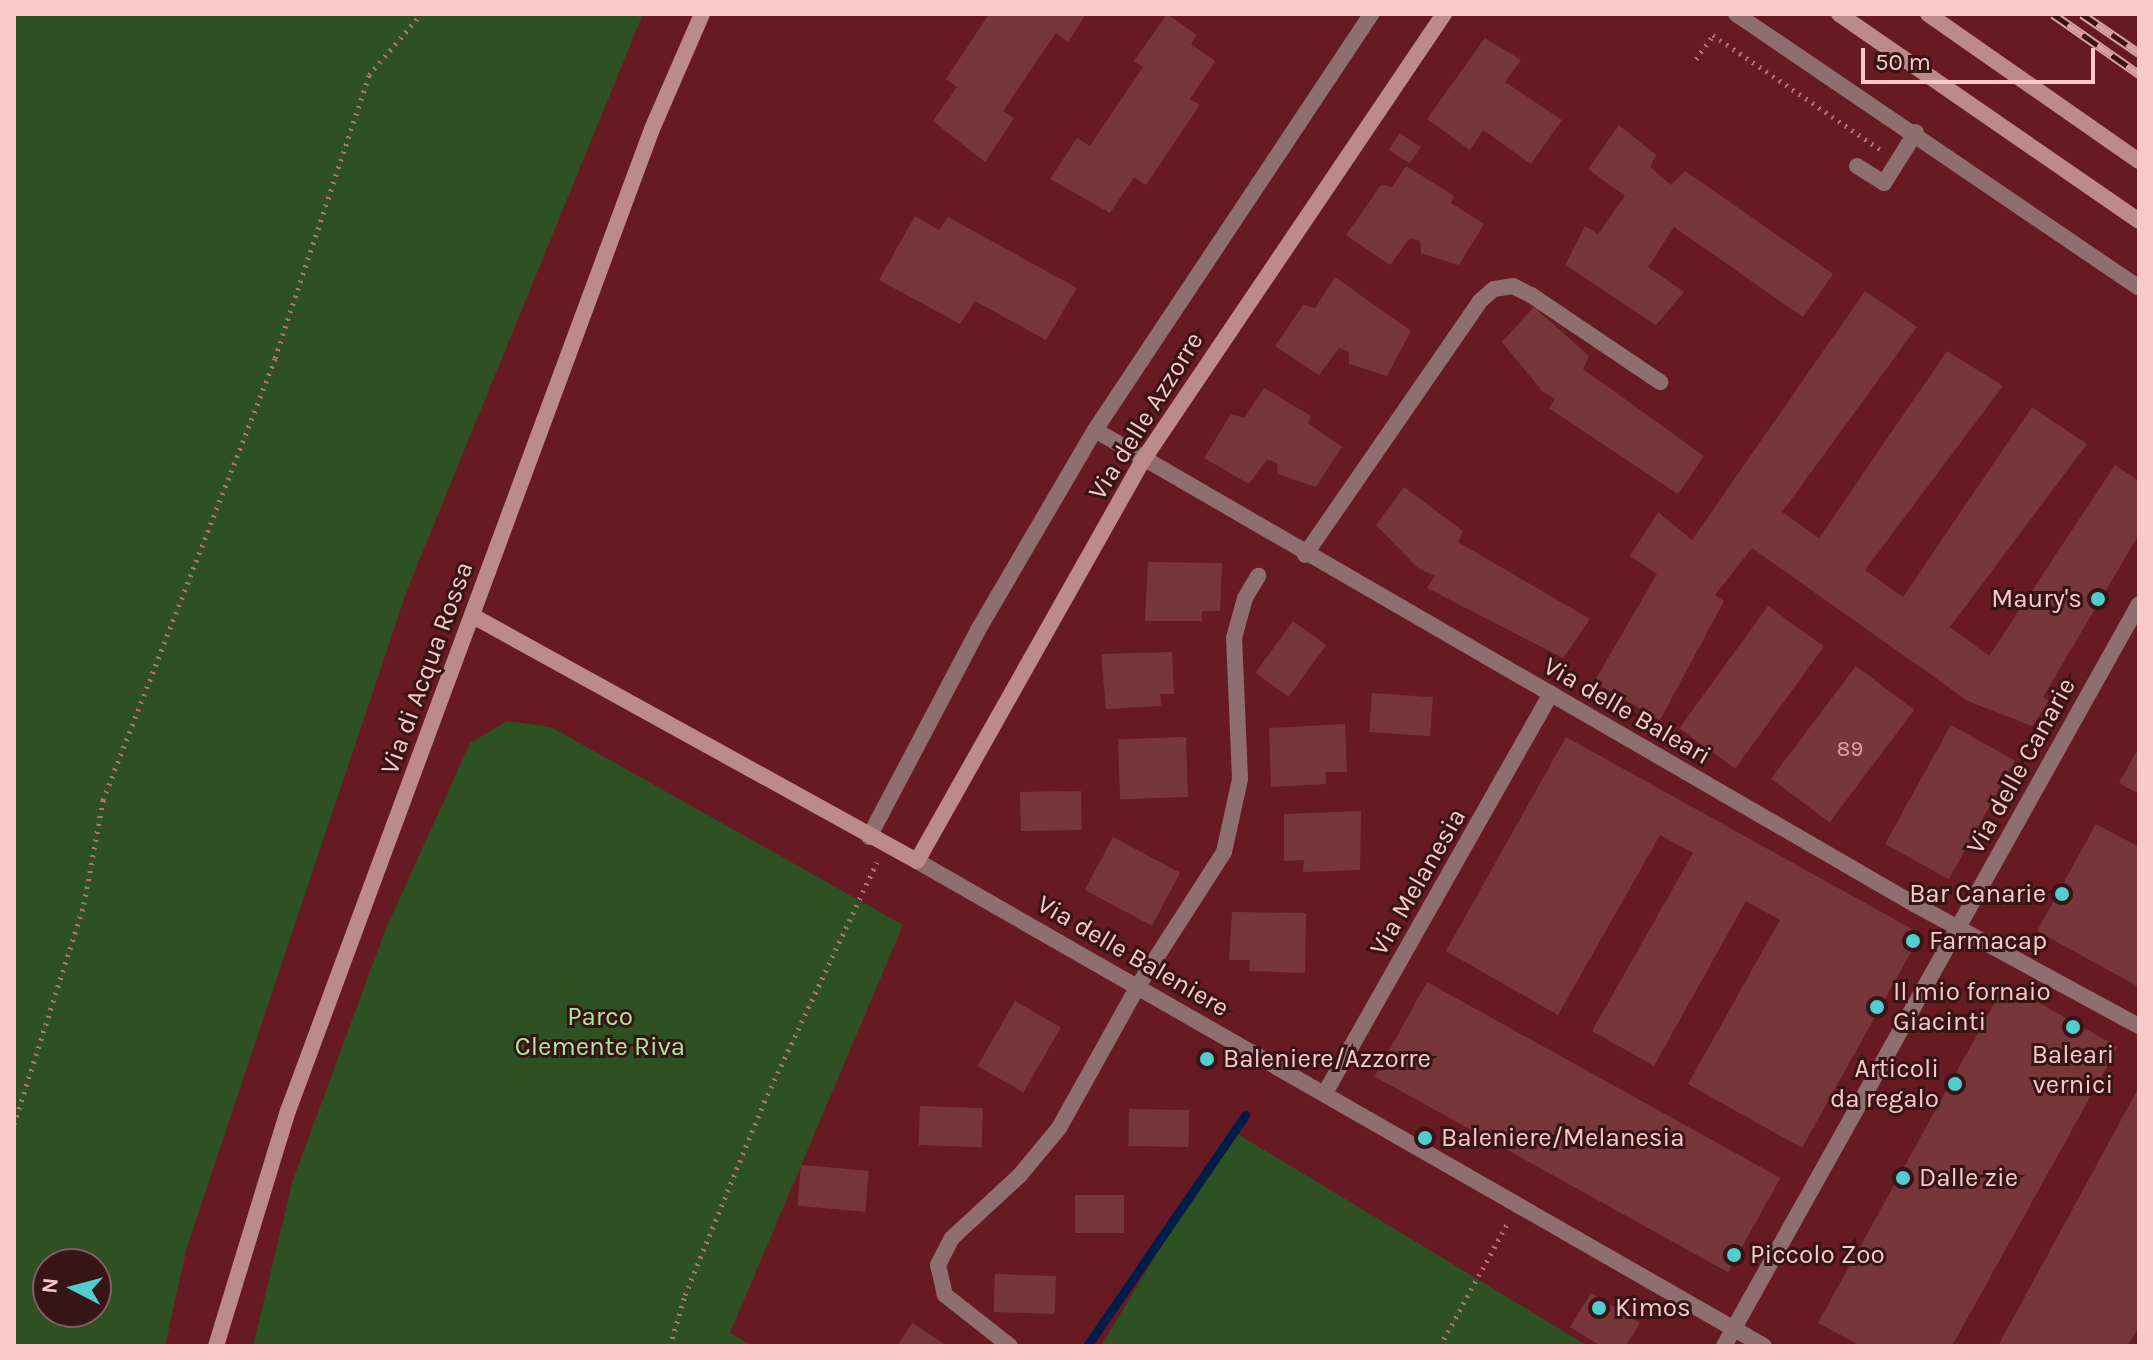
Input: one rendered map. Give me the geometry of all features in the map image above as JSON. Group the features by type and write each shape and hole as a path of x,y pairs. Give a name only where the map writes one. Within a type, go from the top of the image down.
{"street":[{"name":"Via di Acqua Rossa","path":"216,1346 277,1144 656,119 702,14"},
{"name":"Via delle Azzorre","path":"869,837 985,618 1095,430 1371,14"},
{"name":"Via delle Azzorre","path":"917,861 1143,460 1444,14"},
{"path":"1736,14 1916,132 2139,288"},
{"path":"1839,14 2139,221"},
{"path":"1928,14 2139,161"},
{"path":"1857,166 1884,183 1916,132"},
{"path":"1305,555 1480,301 1494,289 1513,286 1531,295 1660,382"},
{"name":"Via delle Baleari","path":"1095,430 1305,555 1958,929 2139,1026"},
{"path":"1010,1346 945,1295 938,1265 952,1238 1046,1145 1138,986 1231,837 1240,779 1234,638 1245,598 1258,576"},
{"name":"Via delle Canarie","path":"1724,1346 2139,604"},
{"name":"Via delle Baleniere","path":"473,616 917,861 1764,1346"},
{"name":"Via Melanesia","path":"1325,1093 1551,694"}],"path":[{"path":"14,1124 84,904 103,800 275,358 369,75 421,14"},
{"path":"1696,59 1720,25"},
{"path":"1713,35 1898,161"},
{"path":"670,1346 685,1295 764,1102 886,846"},
{"path":"1440,1346 1518,1204"}],"green space":[{"path":"14,14 643,14 407,590 187,1247 165,1346 14,1346"},
{"name":"Parco Clemente Riva","path":"507,721 551,727 903,925 730,1333 753,1346 253,1346 293,1180 385,931 470,743"},
{"path":"1231,1130 1588,1346 1101,1346"}],"building":[{"path":"989,14 1086,14 1068,42 1056,33 1003,111 1014,118 985,162 933,121 957,87 946,79"},
{"path":"1167,14 1197,35 1191,44 1215,61 1190,99 1200,105 1146,185 1134,177 1110,213 1050,179 1077,138 1090,146 1143,67 1134,61"},
{"path":"1485,38 1521,60 1505,82 1562,120 1531,164 1483,130 1470,150 1427,119"},
{"path":"1619,125 1656,155 1650,167 1671,185 1685,171 1833,274 1803,317 1674,227 1648,267 1684,292 1656,325 1565,265 1585,226 1598,234 1625,196 1588,169"},
{"path":"1400,133 1421,147 1410,164 1389,150"},
{"path":"1406,166 1454,196 1451,203 1484,224 1459,265 1421,253 1420,241 1410,238 1390,265 1346,235 1381,185 1392,187"},
{"path":"915,216 939,230 948,217 1077,288 1046,340 975,301 960,324 879,280"},
{"path":"1335,277 1411,331 1387,376 1349,364 1349,352 1339,348 1319,375 1275,346 1303,305 1315,308"},
{"path":"1865,291 1917,327 1782,512 1819,538 1947,351 2003,386 1865,570 1903,597 2032,407 2087,444 1950,627 1989,656 2115,465 2139,481 2139,534 2043,697 2049,701 2032,726 1968,701 1752,548 1715,595 1724,601 1660,720 1594,682 1657,574 1630,556 1658,512 1692,540"},
{"path":"1534,307 1589,356 1583,369 1704,456 1678,494 1549,408 1555,399 1542,391 1502,342"},
{"path":"1264,388 1311,416 1308,423 1342,447 1316,487 1278,474 1277,463 1267,459 1249,484 1204,458 1231,414 1244,418"},
{"path":"1404,487 1463,531 1458,542 1590,619 1563,658 1427,588 1435,576 1418,568 1376,525"},
{"path":"1148,562 1222,563 1220,611 1202,611 1202,621 1145,621"},
{"path":"1768,606 1824,647 1735,769 1679,728"},
{"path":"1293,621 1326,645 1289,697 1255,673"},
{"path":"1172,652 1174,694 1160,694 1161,706 1106,709 1101,654"},
{"path":"1856,666 1914,710 1829,823 1771,779"},
{"path":"1372,693 1433,697 1430,736 1369,732"},
{"path":"1345,724 1347,772 1325,772 1326,784 1271,787 1269,728"},
{"path":"1951,725 2015,760 1949,879 1885,844"},
{"path":"1186,737 1188,797 1120,799 1118,739"},
{"path":"1566,737 1921,934 1802,1148 1688,1084 1780,920 1746,901 1654,1066 1592,1031 1693,853 1660,835 1558,1015 1446,951"},
{"path":"2139,747 2139,794 2119,783"},
{"path":"1081,791 1082,830 1021,831 1020,792"},
{"path":"1361,811 1360,870 1303,872 1304,860 1284,861 1284,814"},
{"path":"2096,824 2139,847 2139,987 2037,931"},
{"path":"1113,837 1180,873 1152,926 1085,890"},
{"path":"1232,912 1306,913 1305,973 1249,971 1250,960 1229,960"},
{"path":"1427,982 1780,1178 1728,1272 1375,1076"},
{"path":"2005,984 2118,1047 1952,1346 1861,1346 1818,1323"},
{"path":"1015,1001 1061,1027 1023,1092 978,1066"},
{"path":"2139,1087 2139,1326 2128,1346 1998,1346"},
{"path":"920,1106 983,1108 982,1147 919,1145"},
{"path":"1129,1109 1189,1110 1188,1147 1128,1146"},
{"path":"801,1165 869,1171 865,1212 797,1206"},
{"path":"1075,1195 1124,1195 1124,1233 1075,1233"},
{"path":"995,1274 1056,1276 1055,1314 994,1312"},
{"name":"Kimos","path":"1591,1293 1640,1323 1626,1346 1601,1346 1570,1327"},
{"path":"912,1323 944,1344 897,1346"}],"waterway":[{"path":"1087,1346 1245,1115"}],"railway":[{"path":"2053,14 2139,74"},
{"path":"2082,14 2139,53"}],"place":[{"name":"Maury's","path":"2098,599"},
{"name":"Bar Canarie","path":"2062,894"},
{"name":"Farmacap","path":"1913,941"},
{"name":"Il mio fornaio Giacinti","path":"1877,1007"},
{"name":"Baleari vernici","path":"2073,1027"},
{"name":"Baleniere/Azzorre","path":"1207,1059"},
{"name":"Articoli da regalo","path":"1955,1084"},
{"name":"Baleniere/Melanesia","path":"1425,1138"},
{"name":"Dalle zie","path":"1903,1178"},
{"name":"Piccolo Zoo","path":"1734,1255"},
{"name":"Kimos","path":"1599,1308"}]}
